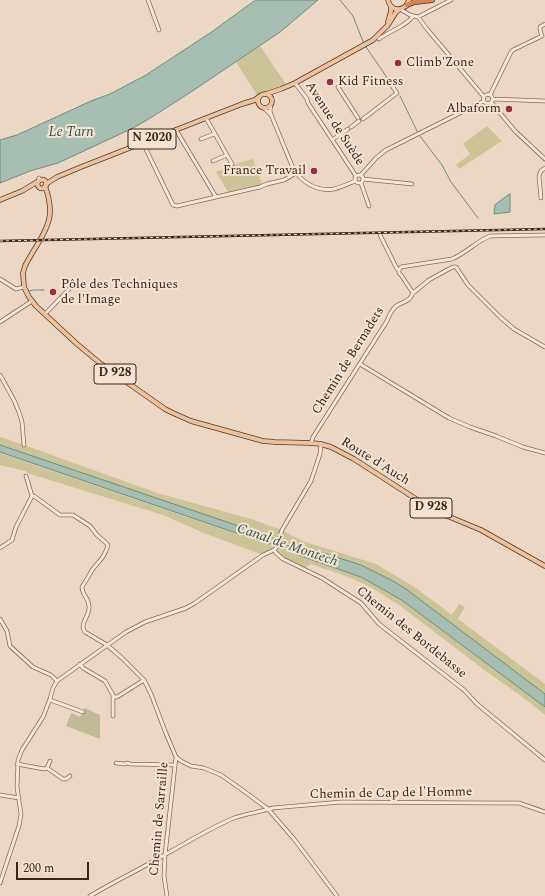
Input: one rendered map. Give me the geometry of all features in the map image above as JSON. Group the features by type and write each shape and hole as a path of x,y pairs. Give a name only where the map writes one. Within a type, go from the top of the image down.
{"highway":[{"path":"407,4 432,0"}],"main road":[{"path":"384,29 391,14 391,7 388,0"},
{"path":"246,103 255,100 260,96 281,89 373,40 390,22 396,12 407,4"},
{"path":"391,7 400,10"},
{"path":"246,103 252,103 267,108 275,95 281,89"},
{"path":"266,94 270,97 272,102"},
{"path":"260,96 258,102 262,107"},
{"name":"N 2020","path":"41,184 246,103"},
{"path":"0,200 41,184 48,198 50,208 49,220 25,266 23,273 24,287"},
{"name":"D 928","path":"24,287 32,301 76,344 101,364 156,403 173,413 191,421 263,441 321,444"},
{"name":"Route d'Auch","path":"321,444 331,446 354,459 433,510 481,530 545,566"}],"street":[{"path":"148,0 159,30"},
{"path":"400,10 418,17 451,0"},
{"path":"407,4 408,14"},
{"path":"379,39 410,21 413,16"},
{"path":"418,17 482,93 484,101"},
{"path":"545,24 540,27 542,36 511,52 490,95 492,97 492,101 515,131 545,159"},
{"name":"Avenue de Suède","path":"295,82 356,176"},
{"path":"332,140 398,93 390,83 388,84"},
{"path":"338,87 360,119"},
{"path":"484,97 486,95 490,95"},
{"path":"484,101 488,104 492,101 545,101"},
{"path":"369,206 361,182 362,177 381,153 484,101"},
{"path":"272,102 270,111 290,161 296,173 306,183 322,189 335,188 355,181 358,183 361,182"},
{"path":"262,107 272,117"},
{"path":"206,118 232,164"},
{"path":"176,130 216,197"},
{"path":"201,139 214,134"},
{"path":"143,143 173,205 177,206 260,187 284,180 296,173"},
{"path":"214,161 227,155"},
{"path":"541,198 539,176 541,171 545,168"},
{"path":"355,181 358,174 362,177 412,184"},
{"path":"380,234 397,269 414,293"},
{"path":"399,270 401,267 452,259 460,256 490,236 545,235"},
{"name":"Chemin de Bernadets","path":"311,443 313,437 387,321 392,310 396,306 409,300 414,293 429,280 453,267 456,267 468,285 500,317 514,329 545,347"},
{"path":"0,279 16,289 24,287"},
{"path":"45,314 74,284"},
{"path":"0,322 32,301"},
{"path":"360,364 449,418 523,447 545,453"},
{"path":"0,375 19,411 24,445"},
{"path":"0,883 19,826 21,814 17,788 18,760 22,750 43,717 57,680 126,632 145,622 186,608 263,554 275,548 282,530 310,481 320,454 321,444"},
{"path":"0,548 12,540 16,527 32,496 26,476"},
{"name":"Chemin de Sarraille","path":"32,496 60,515 73,514 90,526 108,545 107,551 102,560 93,569 82,587 82,591 89,600 88,613 82,626 85,632 108,645 144,680 176,757 165,855 164,876 167,896"},
{"name":"Chemin des Bordebasse","path":"275,548 276,553 283,559 322,578 361,603 379,624 464,690 476,704 545,760"},
{"path":"0,619 7,630 10,646 33,667 51,675 57,680"},
{"path":"80,664 83,668 105,681 113,697 113,716"},
{"path":"113,697 117,697 144,680"},
{"path":"50,700 83,712"},
{"path":"176,757 192,766 204,768 221,775 268,809 294,839 337,896"},
{"path":"47,768 50,761"},
{"path":"116,763 125,764 127,762 130,764 175,765"},
{"path":"17,764 42,769 47,768 64,779 70,776"},
{"path":"0,795 19,798"},
{"name":"Chemin de Cap de l'Homme","path":"90,896 201,834 235,818 273,808 342,802 488,802 519,803 545,812"}],"shaded area":[{"path":"260,46 286,84 257,95 236,62"},
{"path":"487,126 502,141 459,169 456,165 470,154 463,144"},
{"path":"253,159 262,184 228,192 216,172"},
{"path":"0,437 157,493 251,519 282,530 302,541 376,564 416,588 452,615 459,604 465,607 458,619 545,684 545,694 406,589 361,565 293,545 0,445"},
{"path":"0,453 268,545 292,550 301,556 361,577 403,601 545,707 545,715 399,605 372,588 351,578 311,564 304,569 283,559 274,550 263,555 206,534 163,515 27,473 26,471 0,465"},
{"path":"85,708 100,715 100,739 66,726 71,713 80,717"}],"water":[{"name":"Le Tarn","path":"256,0 318,0 280,32 194,90 133,128 58,163 30,171 0,183 0,140 17,135 91,101 110,94 146,75 210,33"},
{"path":"510,194 510,212 494,214 495,205"},
{"name":"Canal de Montech","path":"0,445 271,537 292,547 293,545 314,550 361,565 406,589 545,694 545,707 403,601 361,577 301,556 290,549 276,544 268,544 0,452"}],"waterway":[{"path":"340,0 353,16 364,44"},
{"path":"366,47 388,79"},
{"path":"400,96 418,133"},
{"path":"420,136 442,165 451,182 478,218"},
{"path":"29,291 44,290"}],"railway":[{"path":"0,241 545,229"}],"place":[{"name":"Climb'Zone","path":"398,63"},
{"name":"Kid Fitness","path":"330,82"},
{"name":"Albaform","path":"509,109"},
{"name":"France Travail","path":"314,171"},
{"name":"Pôle des Techniques de l'Image","path":"53,292"}]}
